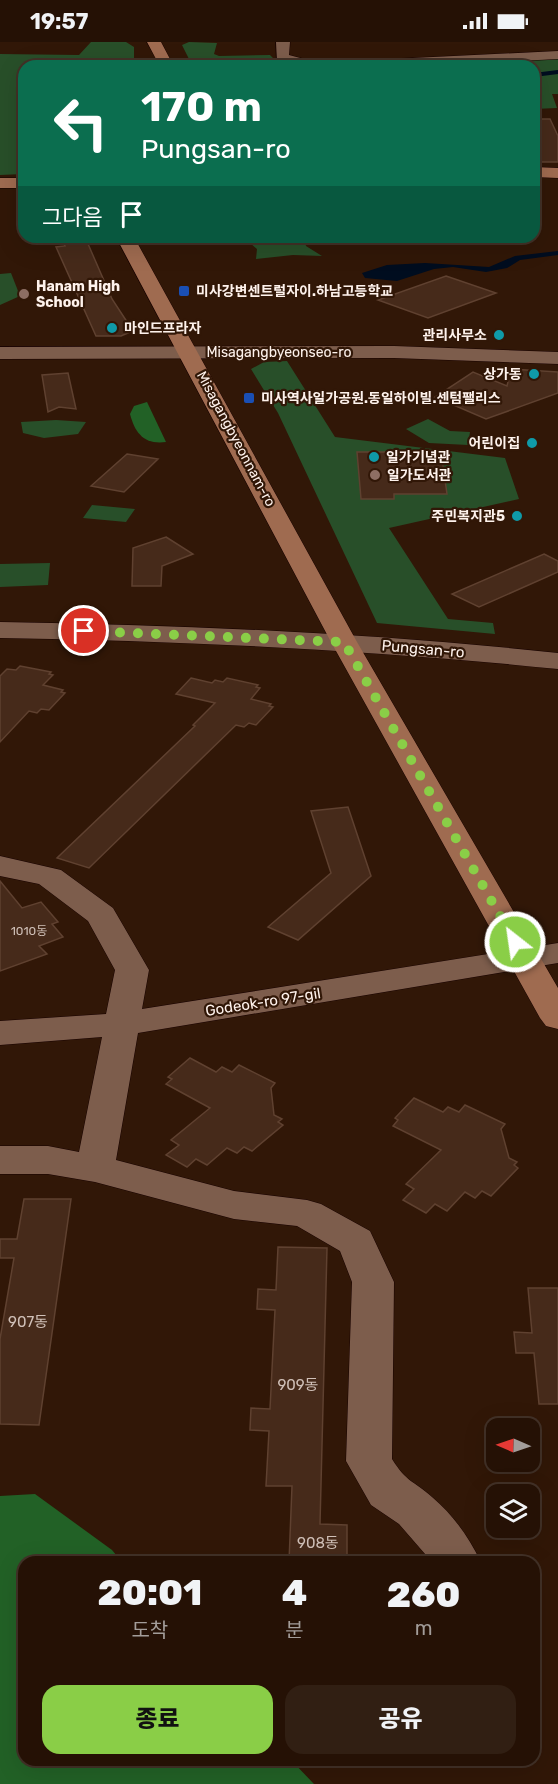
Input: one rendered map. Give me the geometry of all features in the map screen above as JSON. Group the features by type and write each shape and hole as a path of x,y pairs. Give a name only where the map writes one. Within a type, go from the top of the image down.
{"main road":[{"path":"154,42 161,60"},
{"path":"540,172 558,173"},
{"path":"0,183 18,183"},
{"name":"Misagangbyeonnam-ro","path":"128,243 344,642 558,1018"}],"street":[{"path":"288,60 282,58 283,45 304,48"},
{"path":"429,47 440,60"},
{"path":"475,60 558,55"},
{"name":"Misagangbyeonseo-ro","path":"0,353 394,352 558,358"},
{"name":"Pungsan-ro","path":"0,630 147,632 344,642 558,662"},
{"path":"0,866 50,878 101,915 132,970 120,1024 95,1168"},
{"name":"Godeok-ro 97-gil","path":"0,1034 120,1024 558,952"},
{"path":"0,1160 48,1160 95,1168 234,1205 286,1210 307,1215 356,1242 373,1282 369,1461 387,1491 415,1510 445,1540 454,1556"}],"green space":[{"path":"91,42 126,42 134,47 134,60 18,60 18,174 0,175 0,54 79,55"},
{"path":"189,42 217,43 214,54 219,56 270,55 275,60 189,60 182,45"},
{"path":"558,57 558,94 552,94 557,108 540,109 540,60 512,60"},
{"path":"250,243 305,243 306,246 322,256 293,255 256,259 257,249"},
{"path":"11,273 20,296 0,305 0,274"},
{"path":"287,361 335,437 505,458 519,499 389,528 448,619 493,623 495,634 377,623 278,413 251,369 264,362"},
{"path":"147,402 166,442 152,442 142,436 135,427 130,414 134,406"},
{"path":"428,419 450,431 470,432 468,445 429,443 406,429"},
{"path":"56,420 86,422 78,434 44,438 23,433 21,422"},
{"path":"92,505 135,509 126,522 83,518"},
{"path":"50,563 48,585 0,587 0,564"},
{"path":"35,1494 112,1550 117,1556 18,1556 18,1766 297,1766 314,1784 0,1784 0,1496"}],"water":[{"path":"558,251 558,255 520,260 507,268 486,272 453,267 434,269 397,281 365,278 362,273 387,265 425,263 489,267 515,256"}],"building":[{"path":"540,119 550,119 558,136 558,162 540,162"},
{"path":"63,243 88,243 112,299 133,331 121,336 96,336 56,247 65,246"},
{"path":"446,276 496,293 428,318 378,300"},
{"path":"511,369 558,372 558,393 486,419 435,397 473,372 507,386"},
{"path":"68,373 76,409 59,407 48,412 42,375"},
{"path":"357,452 389,452 389,459 442,459 447,494 394,494 394,499 361,499"},
{"path":"127,454 158,459 124,492 91,486"},
{"path":"166,537 193,554 162,566 161,586 132,586 133,548"},
{"path":"544,554 558,561 558,572 479,607 452,594"},
{"path":"20,666 51,672 49,674 53,675 43,685 63,690 61,692 65,693 49,710 41,709 37,713 29,711 0,742 0,676 7,669 16,670"},
{"path":"191,678 212,683 215,680 223,682 227,678 258,685 256,687 260,688 251,699 271,704 269,706 273,707 256,725 249,723 244,727 236,725 89,868 57,858 195,726 193,725 215,703 176,694"},
{"path":"348,807 371,876 298,940 268,927 331,873 311,811"},
{"path":"0,881 22,908 41,902 58,922 52,924 63,937 39,946 47,954 0,971"},
{"path":"190,1058 216,1072 222,1067 232,1072 239,1065 275,1083 271,1088 274,1115 282,1119 278,1122 283,1125 252,1151 244,1147 237,1153 227,1148 207,1165 196,1159 187,1167 166,1155 179,1145 171,1140 210,1108 166,1084 172,1079 168,1077"},
{"path":"414,1098 443,1112 448,1107 459,1112 465,1105 505,1124 501,1129 509,1158 517,1162 514,1165 518,1168 491,1196 482,1191 475,1198 465,1192 447,1211 435,1204 426,1213 403,1200 414,1189 406,1184 441,1150 393,1126 398,1120 395,1118"},
{"path":"24,1199 71,1199 39,1425 0,1424 0,1339 14,1258 0,1258 0,1239 17,1239"},
{"path":"278,1247 327,1248 320,1524 347,1525 347,1556 289,1556 292,1486 266,1486 269,1431 250,1430 251,1408 270,1409 275,1310 257,1309 258,1289 276,1290"},
{"path":"528,1288 558,1288 558,1404 539,1404 534,1353 516,1353 514,1332 532,1333"}],"waterway":[{"path":"540,74 558,72"}],"place":[{"name":"미사강변센트럴자이.하남고등학교","path":"184,291"},
{"name":"Hanam High School","path":"24,294"},
{"name":"마인드프라자","path":"112,328"},
{"name":"관리사무소","path":"499,335"},
{"name":"상가동","path":"534,374"},
{"name":"미사역사일가공원.동일하이빌.센텀팰리스","path":"249,398"},
{"name":"어린이집","path":"532,443"},
{"name":"일가기념관","path":"374,457"},
{"name":"일가도서관","path":"375,475"},
{"name":"주민복지관5","path":"517,516"}],"route":[{"path":"84,631 344,642 515,942"}]}
